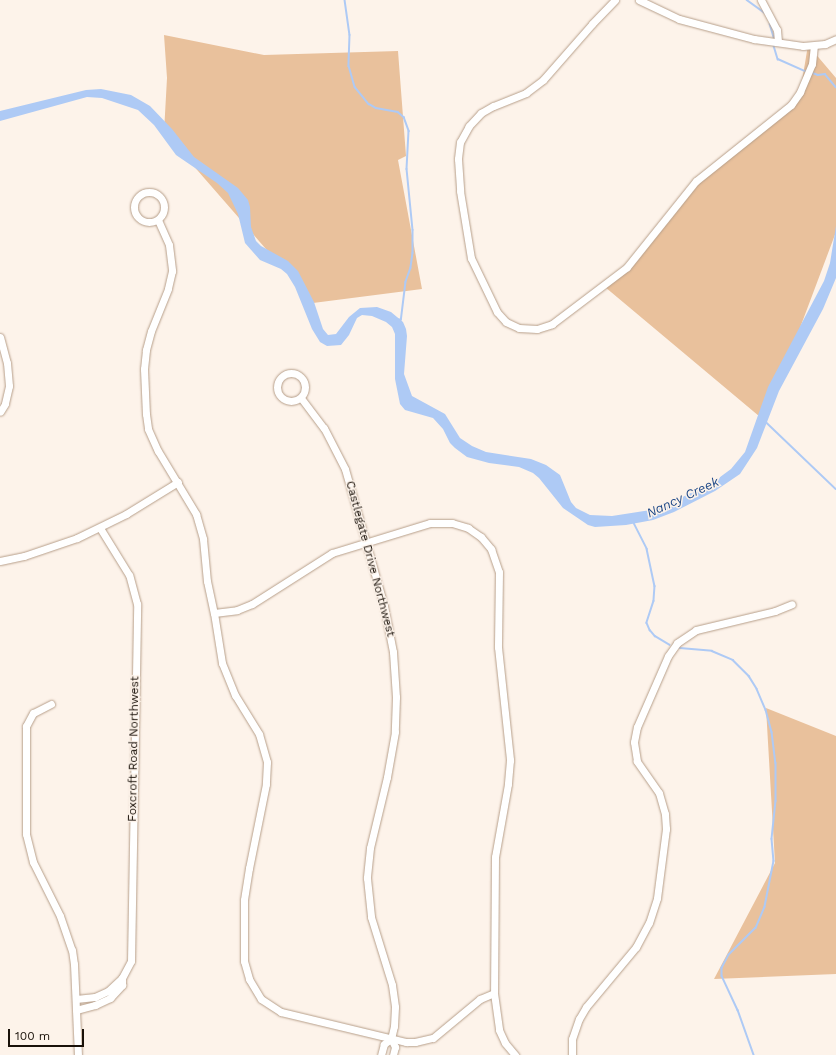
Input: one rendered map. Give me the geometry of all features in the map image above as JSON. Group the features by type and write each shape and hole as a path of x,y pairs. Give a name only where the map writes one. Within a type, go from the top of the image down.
{"street":[{"path":"615,0 543,80 526,93 493,106 481,113 469,126 460,142 458,159 460,191 471,258 497,312 506,322 519,328 536,329 552,324 627,267 696,181 792,105 800,92 812,64 814,46"},
{"path":"639,0 656,10 686,21 725,32 778,42 814,46 836,38"},
{"path":"761,0 777,30 778,42"},
{"path":"147,192 152,192 160,197 163,201 164,211 158,220 153,222 143,222 135,215 133,205 138,196 147,192"},
{"path":"158,220 169,245 172,271 168,289 151,331 146,350 144,369 146,414 153,443 192,505 200,524 207,581 225,674 235,695 259,734 267,762 266,784 248,868 244,900 244,961 248,979 261,999 281,1012 391,1039 415,1042 432,1038 480,1000 494,993"},
{"path":"0,337 7,362 9,386 5,404 0,412"},
{"path":"291,372 300,376 306,384 306,389 301,398 293,401 281,397 277,388 279,380 282,376 291,372"},
{"name":"Castlegate Drive Northwest","path":"301,398 324,428 340,457 350,482 388,624 396,680 396,714 393,749 370,848 367,878 371,917 394,997 395,1017 391,1039 395,1047 393,1055"},
{"path":"0,561 53,547 100,528 178,482"},
{"path":"214,613 237,610 252,604 322,558 342,549 430,523 452,523 468,528 481,537 491,549 498,564 500,579 498,648 510,760 508,784 495,857 494,993 499,1030 505,1043 514,1055"},
{"name":"Foxcroft Road Northwest","path":"76,999 102,994 122,978 127,970 131,957 137,604 129,576 100,528"},
{"path":"572,1055 572,1039 578,1019 586,1007 636,947 649,923 657,898 666,829 665,814 659,794 637,761 634,742 637,727 668,656 677,643 696,630 775,611 792,604"},
{"path":"51,704 33,713 26,726 26,834 33,862 60,916 68,937 74,964 78,1055"},
{"name":"Foxcroft Road Northwest","path":"76,1010 95,1005 110,998 122,985 122,978"},
{"name":"Castlegate Drive Northwest","path":"381,1055 384,1044 391,1039"}],"shaded area":[{"path":"164,35 264,55 398,51 406,156 398,160 422,289 313,303 164,132 167,78"},
{"path":"808,45 836,78 836,232 765,421 605,287 639,257 676,202 799,99"},
{"path":"766,708 836,736 836,974 714,979 775,863"}],"water":[{"name":"Nancy Creek","path":"101,89 131,95 150,106 172,129 194,157 238,188 248,200 250,207 251,227 256,241 261,246 288,261 298,271 314,302 323,329 328,335 336,334 349,317 360,308 377,307 391,312 403,322 406,329 407,336 404,374 412,396 445,414 460,438 472,446 486,452 531,459 546,465 560,475 571,502 576,508 590,515 612,516 657,509 712,483 731,469 745,452 768,387 824,281 830,263 836,226 836,278 823,309 779,391 757,448 740,474 715,491 674,512 653,520 626,525 595,527 588,525 563,508 539,478 533,473 519,467 489,463 467,457 450,443 443,429 433,418 405,410 400,404 395,379 395,334 392,327 386,322 372,316 362,315 357,318 349,335 341,345 327,346 320,342 312,329 295,287 287,274 281,269 260,260 245,243 238,214 228,193 217,183 176,155 154,125 138,110 102,98 87,97 0,121 0,111 86,90"}],"waterway":[{"path":"345,0 350,35 349,66 355,87 369,104 376,108 398,112 404,117 409,131 407,169 413,230 413,253 411,268 406,282 401,320 399,320"},
{"path":"747,0 765,13"},
{"path":"770,24 774,37"},
{"path":"774,46 778,59 805,71"},
{"path":"813,73 818,75 825,74 836,87"},
{"path":"765,421 836,489"},
{"path":"634,523 647,549 655,586 654,601 647,623 655,636 670,645"},
{"path":"680,648 712,651 733,660 749,676 757,689 766,710 772,732 776,763 776,801 772,839 774,861 765,907 756,928 729,955 722,968 722,976 738,1010 754,1055"}]}
